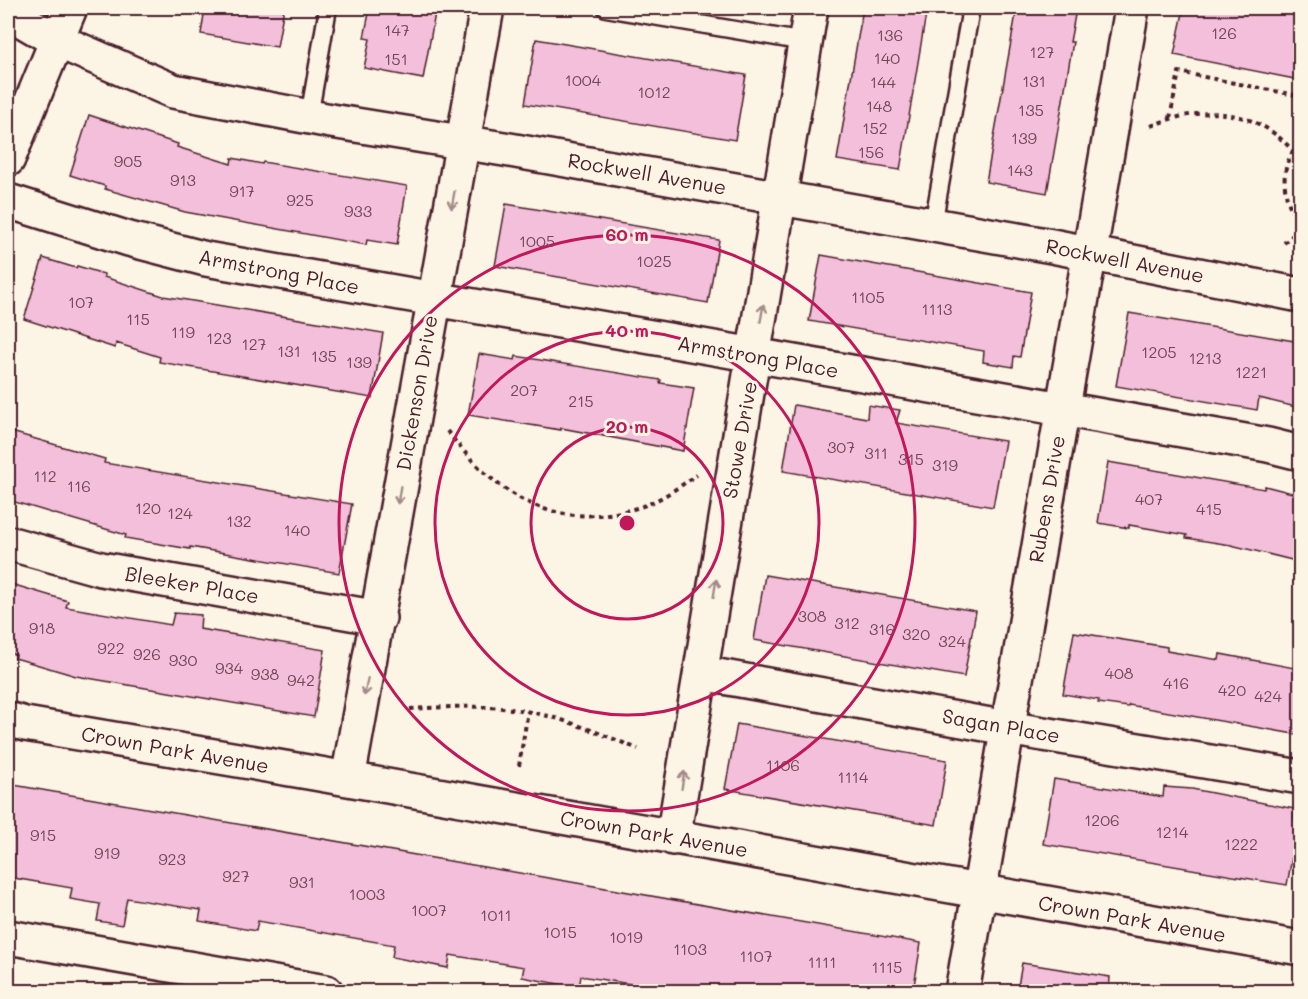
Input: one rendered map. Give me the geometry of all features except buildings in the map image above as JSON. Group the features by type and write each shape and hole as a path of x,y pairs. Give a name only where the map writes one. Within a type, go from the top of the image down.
{"street":[{"path":"8,159 70,8"},
{"name":"Dickenson Drive","path":"348,779 379,618 411,425 487,8"},
{"name":"Stowe Drive","path":"673,838 811,8"},
{"name":"Rubens Drive","path":"962,992 1132,8"},
{"name":"Rockwell Avenue","path":"8,12 56,40 172,91 309,117 780,197 1088,253 1300,295"},
{"name":"Armstrong Place","path":"8,201 129,239 206,259 1268,445 1300,453"},
{"name":"Bleeker Place","path":"8,543 101,569 379,618"},
{"name":"Sagan Place","path":"701,673 1007,728 1300,777"},
{"name":"Crown Park Avenue","path":"8,719 25,724 1300,948"},
{"path":"8,937 326,992"}],"lane":[{"path":"309,117 328,8"},
{"path":"606,8 649,11 805,42"},
{"path":"933,225 971,8"}],"path":[{"path":"1170,118 1179,72 1300,96"},
{"path":"1151,126 1170,118 1191,114 1229,114 1268,129 1287,143 1300,160"},
{"path":"1284,243 1300,225 1286,197 1284,178 1293,151 1300,142"},
{"path":"447,431 480,469 510,493 533,506 560,513 609,513 638,508 661,498 697,475"},
{"path":"410,709 478,706 528,711 601,733 638,749"},
{"path":"519,766 528,711"}]}
